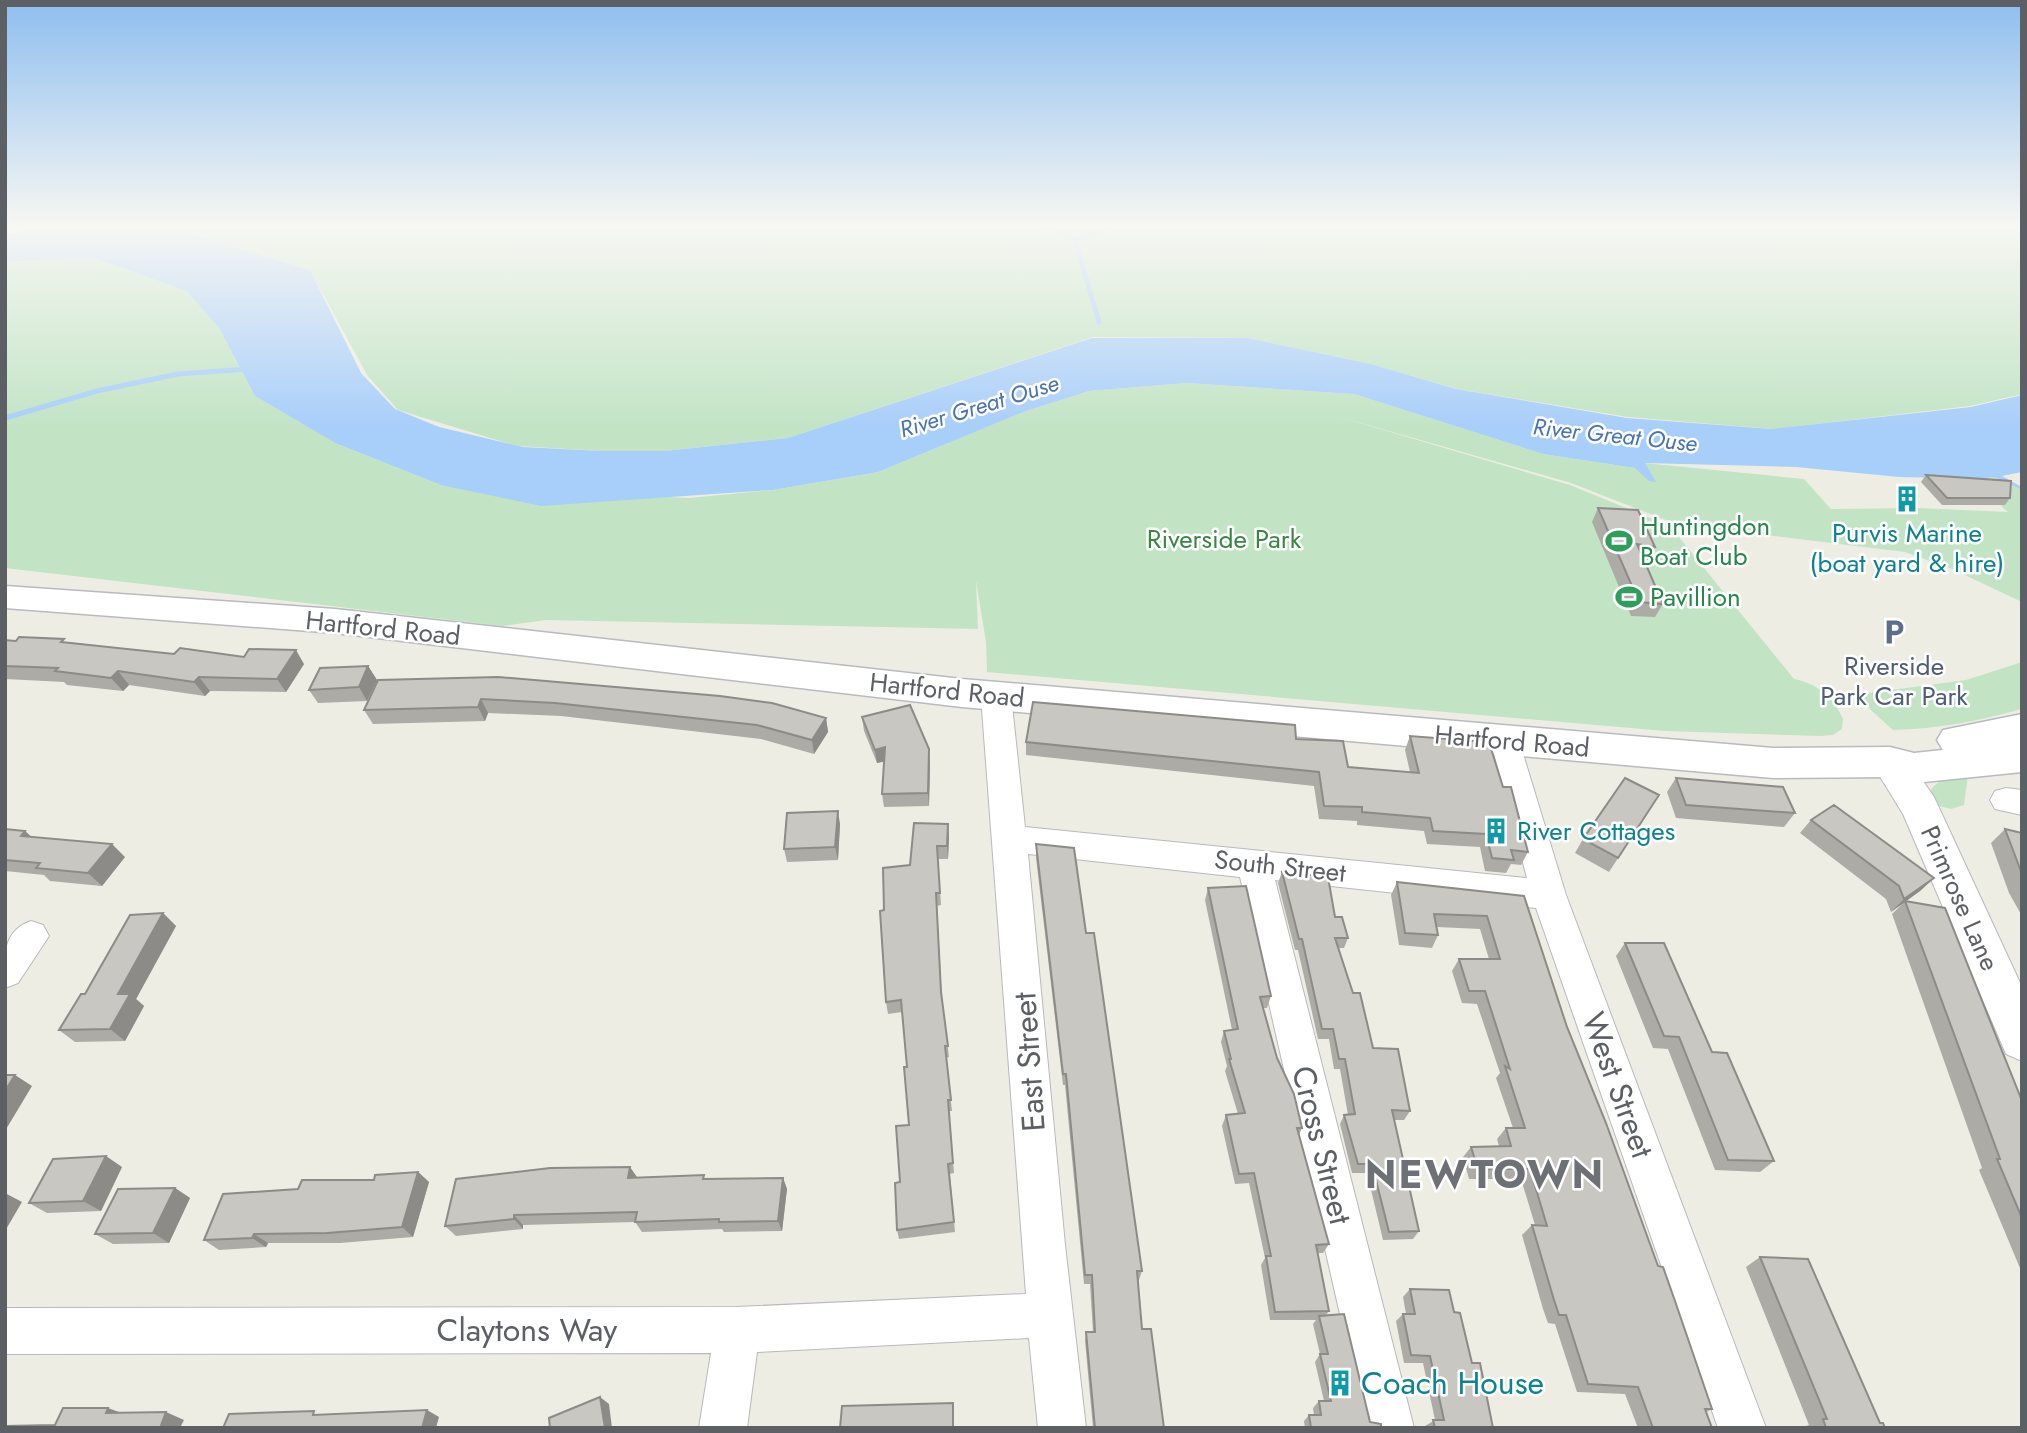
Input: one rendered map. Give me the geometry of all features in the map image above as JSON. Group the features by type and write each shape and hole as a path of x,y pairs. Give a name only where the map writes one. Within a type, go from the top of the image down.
{"main road":[{"name":"Hartford Road","path":"5,597 335,621 996,696 1773,763 1890,762 1914,768 2022,757"},
{"path":"1890,762 1899,753 1930,745 2022,728"}],"street":[{"name":"East Street","path":"996,696 1011,839 1048,1315 1062,1428"},
{"name":"West Street","path":"1505,740 1549,895 1742,1428"},
{"name":"Primrose Lane","path":"1890,762 1920,808 2022,1039"},
{"name":"South Street","path":"1011,839 1549,895"},
{"name":"Cross Street","path":"1254,863 1390,1428"},
{"name":"Claytons Way","path":"5,1331 737,1330 1048,1315"},
{"path":"723,1428 737,1330"}],"green space":[{"name":"Riverside Park","path":"5,293 190,293 219,328 255,396 335,443 441,485 689,498 773,490 878,472 1026,411 1089,391 1187,383 1354,394 1543,454 1635,468 1644,463 1804,479 1831,509 1918,508 2008,512 2001,506 2004,504 1988,477 1994,477 2022,490 2022,602 1952,569 1905,552 1676,524 1571,483 1326,413 1570,485 1670,526 1794,679 1817,688 1835,704 1843,719 1842,729 1833,735 1820,736 1665,731 987,672 986,642 976,581 978,629 546,620 502,626 5,568"},
{"path":"322,293 2022,293 2022,394 1970,406 1773,429 1628,417 1457,389 1371,364 1248,338 1093,337 788,438 665,451 601,451 517,446 398,410 367,375"},
{"path":"2022,662 2022,709 1974,721 1893,730 1854,695 1966,680"},
{"path":"1968,775 1964,805 1951,809 1931,804 1928,794 1936,784 1950,777"}],"water":[{"name":"River Great Ouse","path":"189,293 321,293 361,373 395,409 439,427 523,447 601,451 665,451 788,438 1092,338 1248,338 1371,364 1456,389 1627,418 1772,429 1971,407 2022,395 2022,472 2002,476 2022,487 2022,490 1994,477 1988,477 1996,487 1952,478 1899,477 1796,467 1645,463 1656,482 1649,481 1635,468 1543,454 1354,394 1187,383 1089,391 1026,411 878,472 773,490 541,506 441,485 335,443 255,396 219,328"}],"building":[{"path":"1926,475 2011,481 2010,498 1947,498"},
{"path":"1598,508 1638,510 1655,547 1637,544 1663,604 1639,602"},
{"path":"19,637 64,639 61,642 174,654 180,648 244,657 249,649 296,650 277,679 199,677 194,682 118,671 111,678 55,671 58,668 5,666 5,640 16,641"},
{"path":"368,666 359,687 309,690 320,668"},
{"path":"498,677 720,696 772,703 826,718 812,740 757,725 555,703 481,699 478,707 364,710 378,680"},
{"path":"1033,702 1295,725 1296,739 1343,741 1348,767 1419,773 1410,736 1489,742 1503,787 1511,787 1528,852 1511,850 1514,860 1492,858 1486,834 1433,831 1430,818 1362,812 1362,807 1324,806 1319,772 1026,742"},
{"path":"910,705 929,749 928,793 882,794 885,747 875,750 862,717"},
{"path":"1625,778 1659,795 1618,858 1583,839"},
{"path":"1676,778 1783,787 1795,813 1686,805"},
{"path":"1834,805 1934,878 1904,899 1899,886 1811,820"},
{"path":"838,811 835,847 784,849 787,813"},
{"path":"914,823 948,824 947,846 937,846 940,893 936,893 941,992 951,1100 948,1100 953,1163 948,1164 954,1222 897,1230 895,1183 900,1182 896,1126 909,1125 904,1067 907,1067 901,1000 886,1002 880,911 884,910 883,868 910,865"},
{"path":"5,829 25,831 21,836 112,844 88,873 36,868 40,863 5,860"},
{"path":"2005,829 2022,833 2022,874"},
{"path":"1036,844 1074,848 1086,933 1094,933 1142,1271 1137,1271 1142,1329 1151,1329 1164,1428 1095,1428 1086,1332 1095,1332 1092,1275 1085,1275 1066,1074 1063,1074"},
{"path":"1282,872 1328,877 1335,917 1342,917 1348,938 1335,938 1353,993 1360,993 1373,1048 1398,1049 1410,1111 1392,1110 1419,1231 1389,1232 1372,1164 1358,1164 1344,1115 1355,1114 1345,1059 1339,1059 1333,1029 1322,1029 1302,939 1299,939"},
{"path":"1397,882 1524,896 1567,1027 1606,1123 1658,1266 1663,1267 1712,1409 1705,1409 1712,1428 1653,1428 1638,1387 1588,1384 1566,1315 1559,1315 1532,1225 1547,1226 1530,1169 1478,1169 1471,1147 1511,1146 1506,1128 1525,1128 1505,1066 1510,1069 1485,991 1469,991 1459,959 1500,959 1487,916 1434,914 1438,935 1405,933"},
{"path":"1246,886 1271,996 1260,997 1277,1058 1294,1094 1302,1128 1297,1128 1329,1244 1316,1245 1329,1311 1275,1312 1266,1256 1271,1256 1254,1173 1239,1174 1226,1115 1245,1113 1229,1059 1224,1031 1238,1029 1208,888"},
{"path":"1905,901 1945,908 2022,1101 2022,1218 1997,1159 2000,1159"},
{"path":"163,913 118,994 130,994 110,1029 59,1030 81,994 85,994 130,915"},
{"path":"1625,943 1664,943 1712,1052 1727,1053 1774,1161 1728,1160 1679,1037 1664,1036"},
{"path":"5,1075 15,1075 5,1091"},
{"path":"106,1156 83,1201 29,1203 53,1159"},
{"path":"630,1167 628,1178 704,1175 703,1179 783,1178 778,1221 719,1222 719,1219 635,1222 637,1212 514,1215 514,1219 445,1226 456,1179 550,1168"},
{"path":"418,1172 402,1227 327,1233 254,1234 252,1238 204,1240 223,1194 298,1189 302,1180 374,1180 375,1175"},
{"path":"175,1188 153,1233 95,1234 118,1189"},
{"path":"1760,1257 1808,1259 1880,1423 1883,1423 1885,1428 1826,1428 1823,1419 1827,1419"},
{"path":"1410,1289 1449,1290 1454,1312 1460,1313 1472,1363 1480,1363 1493,1428 1435,1428 1433,1420 1444,1420 1430,1356 1411,1355 1403,1314 1415,1314"},
{"path":"1344,1314 1370,1422 1381,1424 1381,1428 1311,1428 1309,1415 1321,1415 1319,1401 1331,1401 1320,1354 1328,1354 1319,1316"},
{"path":"600,1397 605,1428 550,1428 549,1418"},
{"path":"953,1403 953,1428 840,1428 842,1406"},
{"path":"63,1408 108,1408 106,1413 166,1412 160,1428 5,1428 55,1425"},
{"path":"427,1410 422,1428 223,1428 229,1414 314,1411 313,1415"}],"waterway":[{"path":"1090,293 1099,322"},
{"path":"5,418 97,391 178,374 248,369"}],"place":[{"name":"Purvis Marine (boat yard & hire)","path":"1907,499"},
{"name":"Huntingdon Boat Club","path":"1619,541"},
{"name":"Pavillion","path":"1629,597"},
{"name":"Riverside Park Car Park","path":"1894,632"},
{"name":"River Cottages","path":"1496,831"},
{"name":"Coach House","path":"1340,1383"}],"district":[{"name":"NEWTOWN","path":"1485,1174"}]}
